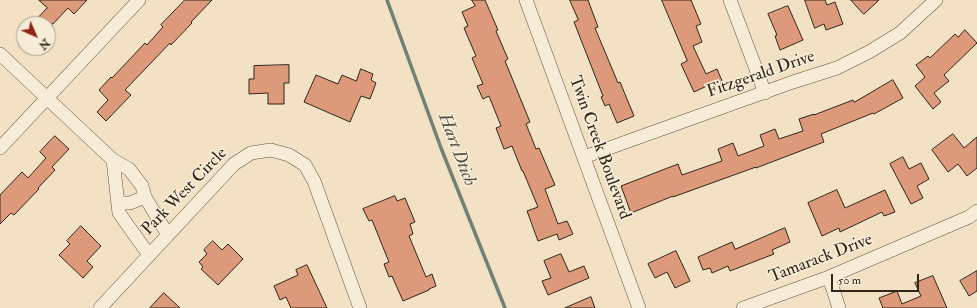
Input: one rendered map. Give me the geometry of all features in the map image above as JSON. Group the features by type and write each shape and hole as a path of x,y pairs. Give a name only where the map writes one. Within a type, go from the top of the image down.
{"street":[{"path":"0,148 139,0"},
{"name":"Twin Creek Boulevard","path":"526,0 639,308"},
{"path":"730,0 765,93"},
{"name":"Fitzgerald Drive","path":"584,157 838,68 869,52 900,33 936,0"},
{"path":"0,54 113,160 128,169 142,186 145,197 168,235"},
{"name":"Park West Circle","path":"100,308 234,164 251,152 271,150 289,155 305,165 314,181 360,308"},
{"path":"113,160 119,213 149,255"},
{"path":"118,203 130,203 145,197"},
{"name":"Tamarack Drive","path":"743,308 829,276 969,217 977,211"},
{"path":"829,276 839,308"}],"building":[{"path":"39,0 87,0 74,14 68,8 56,21 56,16 40,16 47,8"},
{"path":"185,0 212,0 171,45 170,43 125,90 131,95 106,121 97,112 108,100 99,90 145,43 147,45 163,27 161,25"},
{"path":"472,0 485,0 498,30 496,31 508,59 505,61 530,122 526,124 536,149 539,148 555,185 545,189 558,224 567,221 573,234 559,240 557,234 538,241 527,211 538,207 512,146 504,149 496,128 501,126 489,96 483,99 477,86 483,84 472,58 476,56 464,28 468,26 462,12 475,6"},
{"path":"570,0 588,0 598,27 595,28 618,83 620,82 634,116 617,123 609,104 605,106 601,97 603,96 574,22 578,20"},
{"path":"662,0 691,0 701,24 696,26 702,42 693,46 706,74 717,69 723,83 711,88 709,85 694,92 681,64 687,61"},
{"path":"805,0 825,0 827,5 835,2 843,24 826,30 824,24 815,28"},
{"path":"851,0 879,0 864,14"},
{"path":"788,6 803,40 780,50 775,36 777,35 768,14"},
{"path":"965,30 977,43 944,75 949,81 934,93 941,102 933,109 915,86 925,77 916,65 928,56 930,58 955,34 958,37"},
{"path":"289,65 289,83 284,83 284,104 268,104 268,93 249,94 249,79 254,79 254,66"},
{"path":"361,69 373,74 371,80 376,83 370,99 361,96 350,122 304,102 316,75 338,84 342,75 356,81"},
{"path":"893,80 903,98 874,114 873,113 821,134 824,142 756,168 673,196 631,213 621,186 678,164 682,175 722,161 718,149 733,143 738,156 764,146 760,135 775,129 779,139 803,131 799,119 814,115 853,100 854,102"},
{"path":"953,134 964,148 977,137 977,168 967,176 958,164 948,172 932,150"},
{"path":"55,136 69,149 52,167 55,170 38,188 39,189 14,215 11,213 0,224 0,195 22,172 28,178 46,158 40,152"},
{"path":"903,157 909,169 921,163 929,179 917,186 923,198 911,204 890,164"},
{"path":"837,190 845,208 885,190 895,212 884,216 882,212 840,232 839,228 822,236 808,203"},
{"path":"395,196 397,201 405,198 415,222 410,224 413,234 409,236 426,277 432,274 436,286 403,301 392,276 389,277 384,264 389,262 372,220 369,221 363,209"},
{"path":"81,226 101,246 87,261 93,267 83,278 59,255 70,244 67,241"},
{"path":"785,228 790,242 772,250 774,254 730,271 728,266 712,273 710,268 703,270 698,257 732,242 735,249"},
{"path":"213,241 222,250 228,244 243,259 218,285 201,269 203,267 199,262 207,254 204,250"},
{"path":"676,251 690,281 675,288 667,272 655,278 648,264"},
{"path":"561,254 569,272 584,266 589,278 548,295 542,281 551,278 544,261"},
{"path":"307,265 327,308 291,308 286,297 280,300 274,286 298,275 296,270"},
{"path":"977,271 977,291 969,296 960,281"},
{"path":"933,276 947,308 883,308 879,298 897,291 902,304 921,296 915,283"},
{"path":"164,293 180,308 150,308"},
{"path":"591,297 595,308 565,308"}],"waterway":[{"name":"Hart Dtich","path":"387,0 441,148 505,308"}]}
